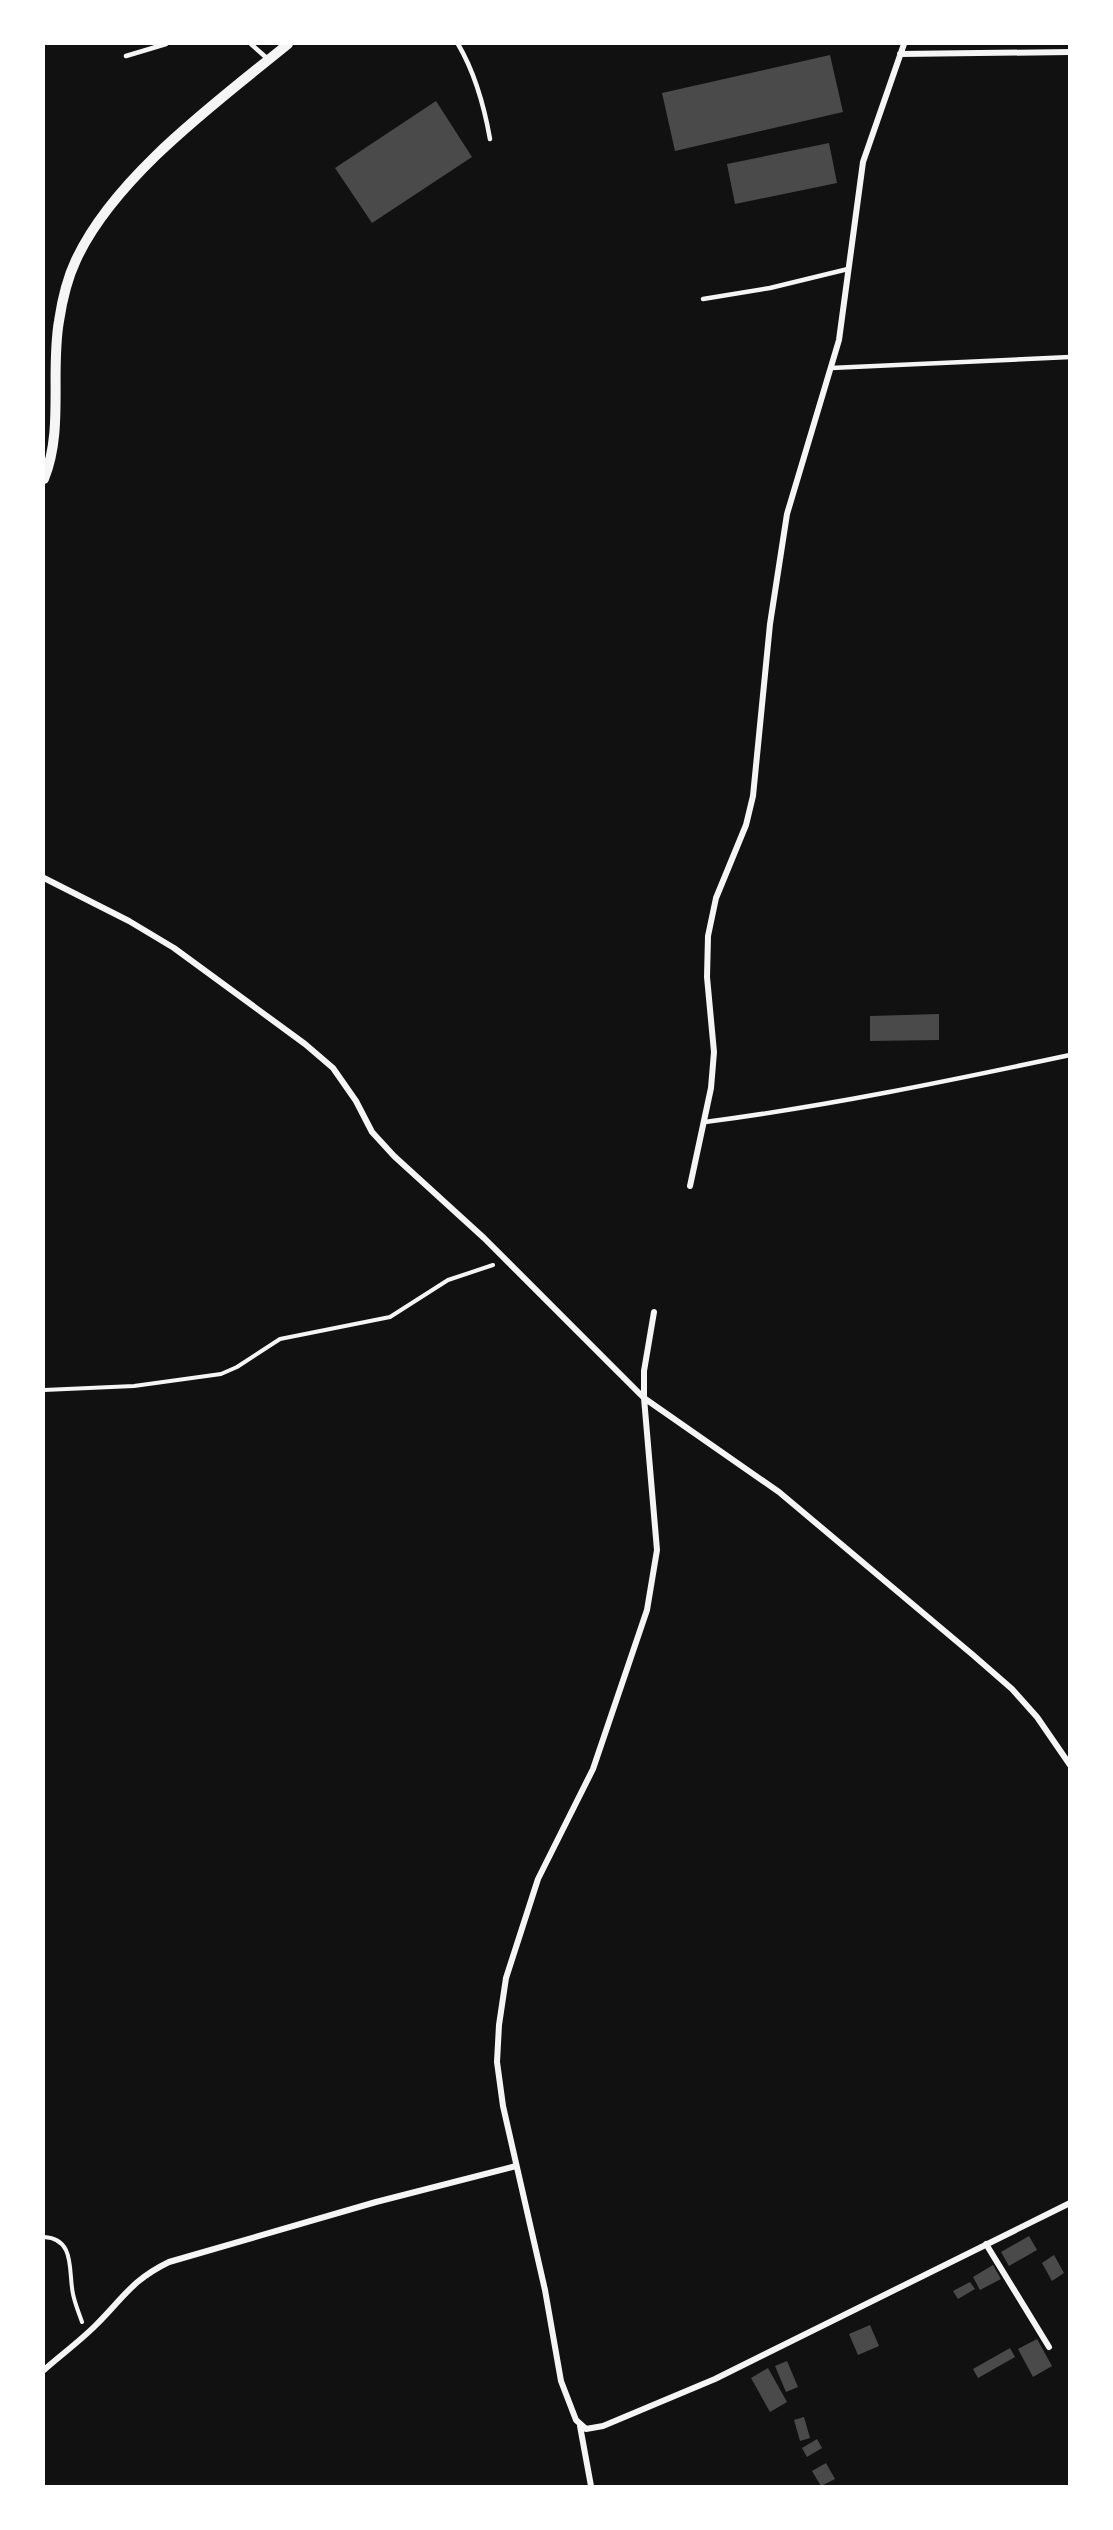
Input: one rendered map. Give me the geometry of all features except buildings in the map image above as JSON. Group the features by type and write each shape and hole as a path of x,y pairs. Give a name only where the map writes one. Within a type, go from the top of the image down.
{"street":[{"path":"44,479 55,434 57,331 63,297 76,260 97,225 126,188 165,148 288,44"},
{"path":"690,1186 705,1122 714,1052 707,977 708,936 716,898 746,825 753,796 770,624 787,514 839,340 863,162 904,44"},
{"path":"900,54 1070,52"},
{"path":"44,878 129,921 174,948 305,1044 333,1068 356,1101 372,1132 394,1156 440,1196 644,1398 779,1492 981,1662 1012,1689 1037,1717 1070,1765"},
{"path":"591,2487 578,2423 568,2404 552,2339 545,2290 531,2223 503,2106 497,2062 499,2025 506,1978 538,1879 593,1769 647,1610 657,1550 644,1398 644,1371 654,1312"},
{"path":"44,2370 86,2334 127,2289 146,2274 169,2262 376,2202 516,2166"},
{"path":"578,2423 586,2429 603,2426 715,2379 1070,2203"},
{"path":"986,2244 1049,2347"}],"lane":[{"path":"126,56 166,44"},
{"path":"251,44 269,60"},
{"path":"458,44 470,64 485,111 489,139"},
{"path":"703,299 770,288 848,269"},
{"path":"831,368 1070,357"},
{"path":"705,1122 778,1113 909,1089 1070,1055"}],"path":[{"path":"44,1390 134,1386 221,1374 237,1367 279,1339 390,1317 448,1280 506,1261"},
{"path":"44,2237 58,2240 68,2253 73,2295 86,2334"}]}
